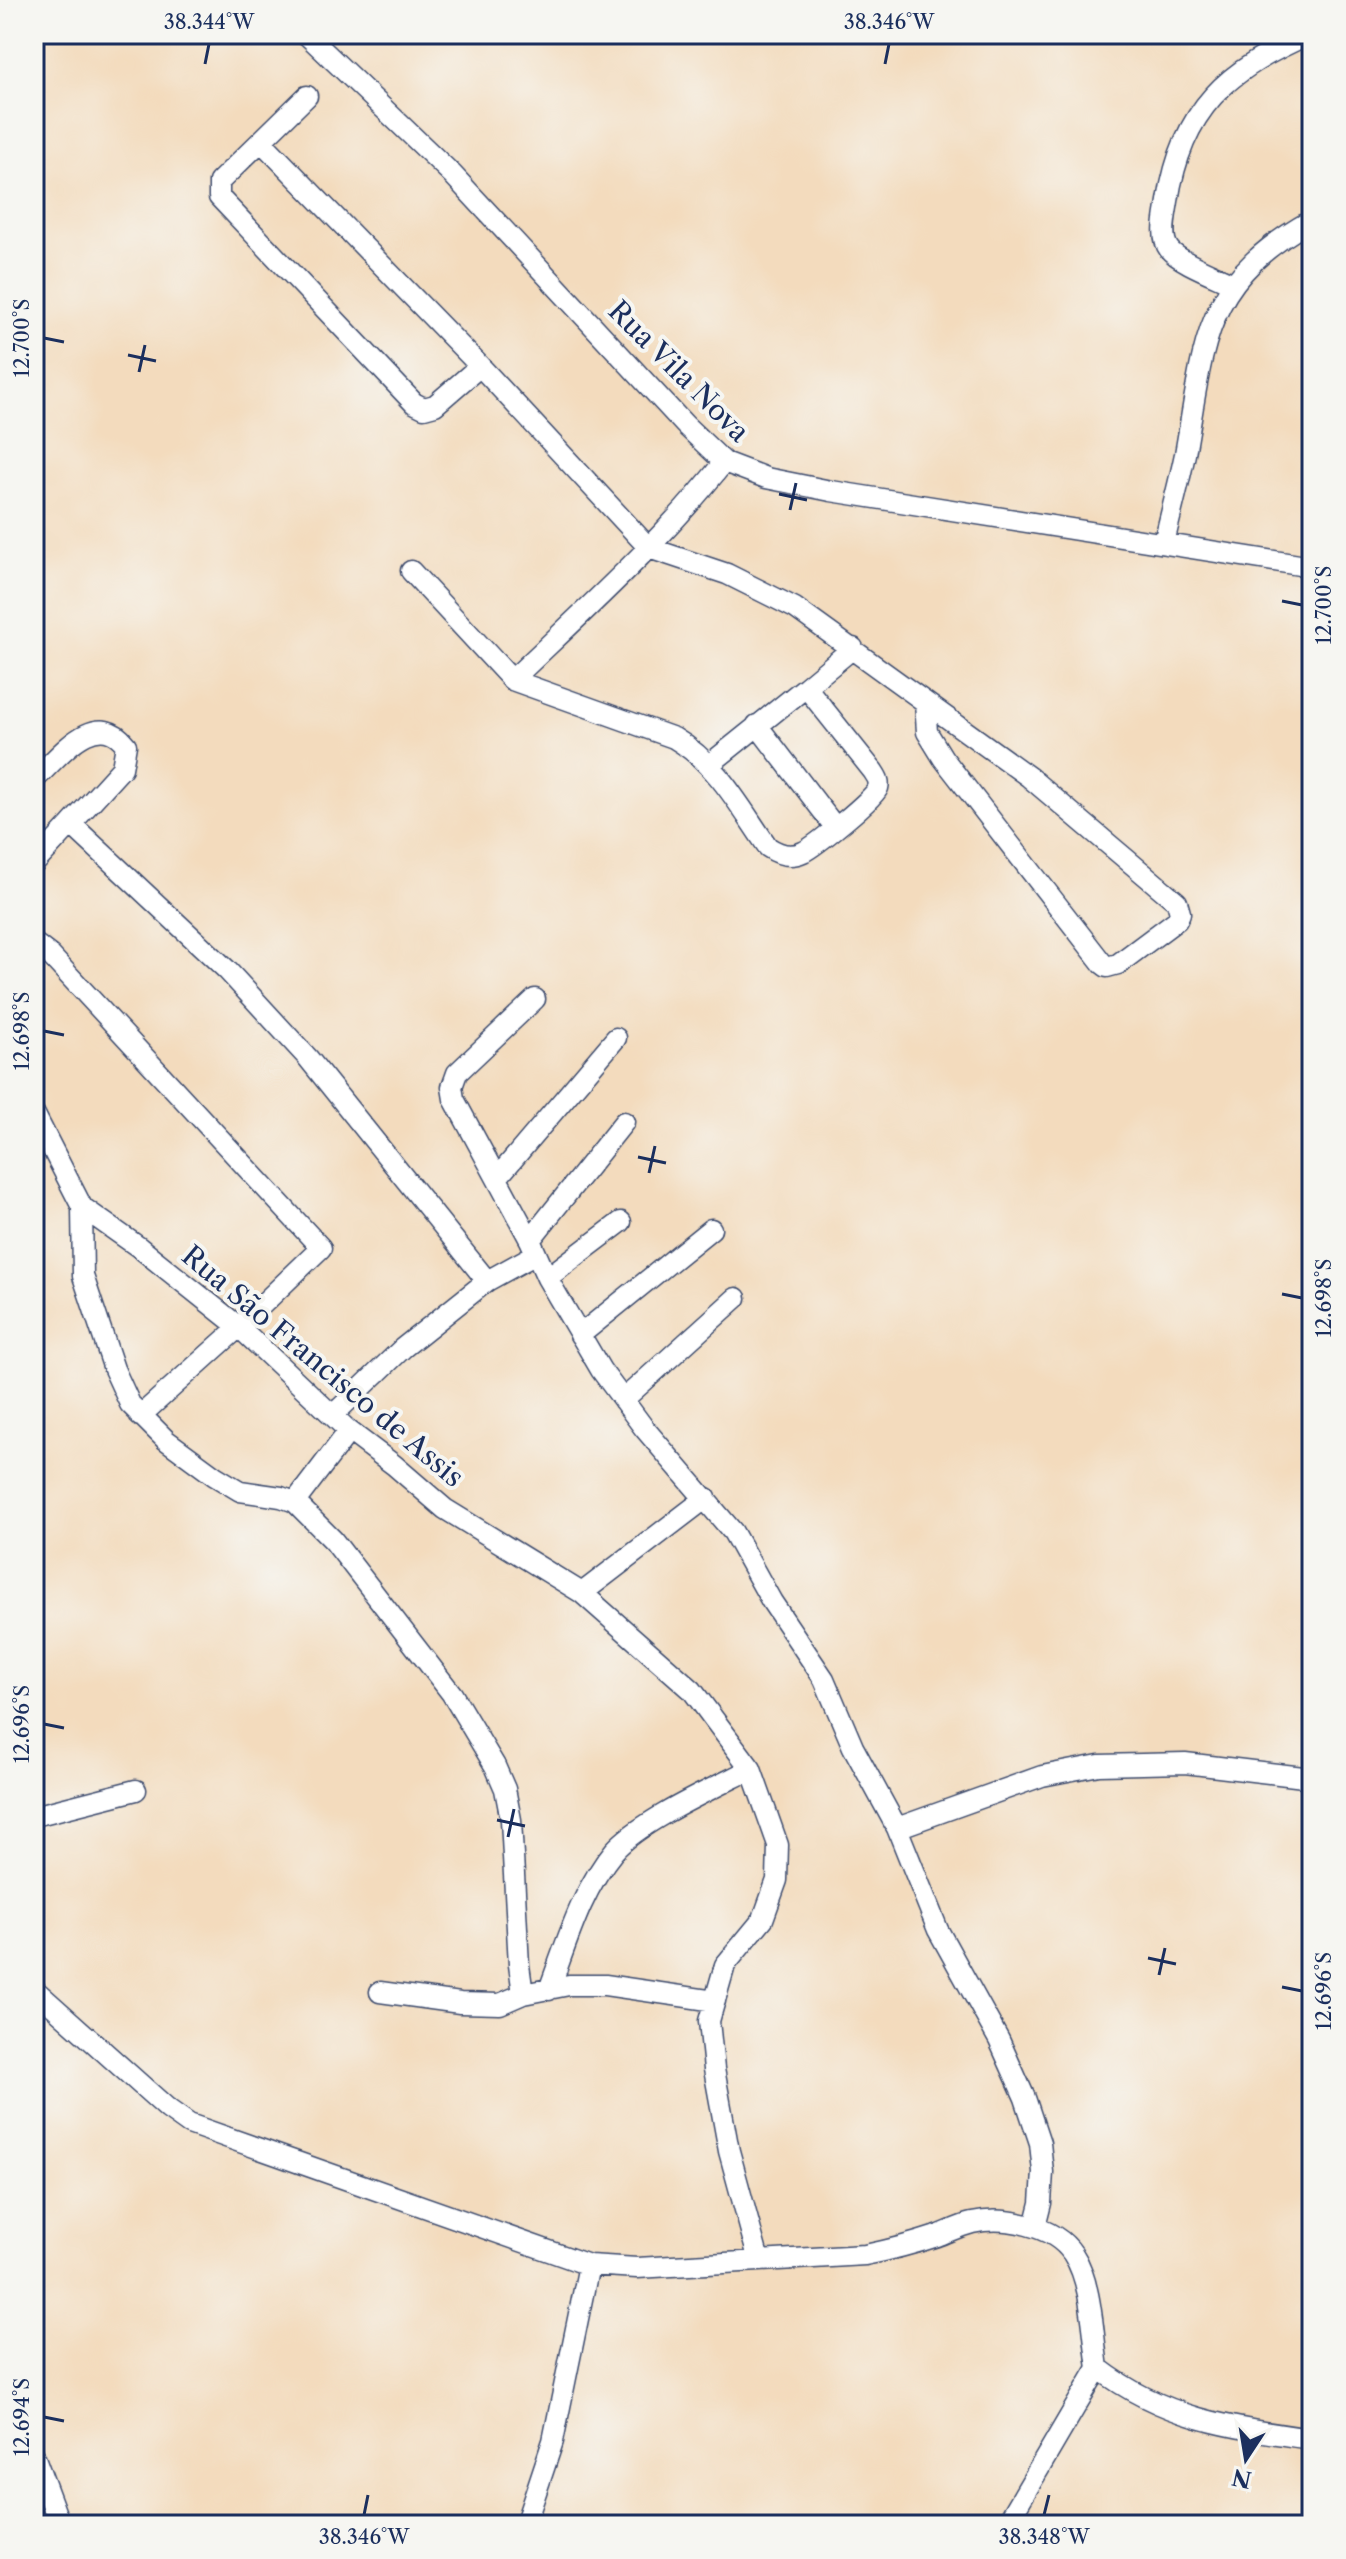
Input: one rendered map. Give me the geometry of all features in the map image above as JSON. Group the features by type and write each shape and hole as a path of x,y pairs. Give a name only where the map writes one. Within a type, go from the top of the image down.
{"street":[{"name":"Rua Vila Nova","path":"306,34 453,175 685,425 724,462 766,478 831,491 1312,567"},
{"path":"1233,284 1179,257 1166,245 1166,211 1177,163 1195,118 1218,89 1257,59 1310,34"},
{"path":"307,96 219,182 219,197 414,403 424,408 435,405 480,366"},
{"path":"261,141 480,366 649,548 727,574 795,608 853,648 1029,777 1177,902 1180,913 1177,920 1118,964 1107,967 1103,964 943,758 927,732 925,702"},
{"path":"1164,543 1184,456 1199,365 1211,322 1233,284 1267,248 1312,220"},
{"path":"512,680 649,548 724,462"},
{"path":"411,571 512,680 674,738 694,750 710,764 768,847 780,854 803,852 876,795 879,780 806,687"},
{"path":"710,764 853,648"},
{"path":"757,725 835,827"},
{"path":"34,780 84,733 109,730 126,745 122,768 34,864"},
{"path":"71,824 227,970 298,1047 487,1281"},
{"path":"34,943 51,956 321,1248 140,1416"},
{"path":"535,999 490,1039 453,1080 454,1099 580,1335 623,1400 733,1532 772,1602 824,1679 853,1747 897,1828 938,1930 999,2040 1025,2098 1040,2143 1043,2172 1041,2203 1035,2227"},
{"path":"497,1178 616,1038"},
{"name":"Rua São Francisco de Assis","path":"34,1113 82,1207 140,1248 239,1327 349,1431 445,1509 582,1593 692,1690 751,1769 778,1845 777,1880 763,1919 725,1965 709,2021 729,2151 759,2261"},
{"path":"333,1415 403,1348 533,1247 624,1122"},
{"path":"82,1207 83,1276 114,1369 130,1404 166,1440 240,1491 295,1502 333,1540 397,1621 452,1694 495,1766 505,1789 511,1820 523,1994"},
{"path":"547,1278 621,1222"},
{"path":"580,1335 711,1229"},
{"path":"623,1400 736,1298"},
{"path":"295,1502 349,1431"},
{"path":"582,1593 706,1498"},
{"path":"897,1828 1042,1776 1099,1765 1185,1763 1312,1778"},
{"path":"549,1990 580,1904 615,1850 645,1825 751,1769"},
{"path":"34,1816 136,1790"},
{"path":"380,1992 460,2003 500,2004 523,1994 569,1985 605,1985 715,2001"},
{"path":"34,1989 168,2109 189,2124 589,2265 637,2268 865,2255 902,2247 973,2223 1004,2221 1035,2227 1064,2243 1079,2265 1086,2288 1098,2368 1006,2525"},
{"path":"525,2525 553,2441 589,2265"},
{"path":"1098,2368 1118,2384 1190,2417 1228,2427 1312,2439"},
{"path":"34,2455 60,2525"}]}
